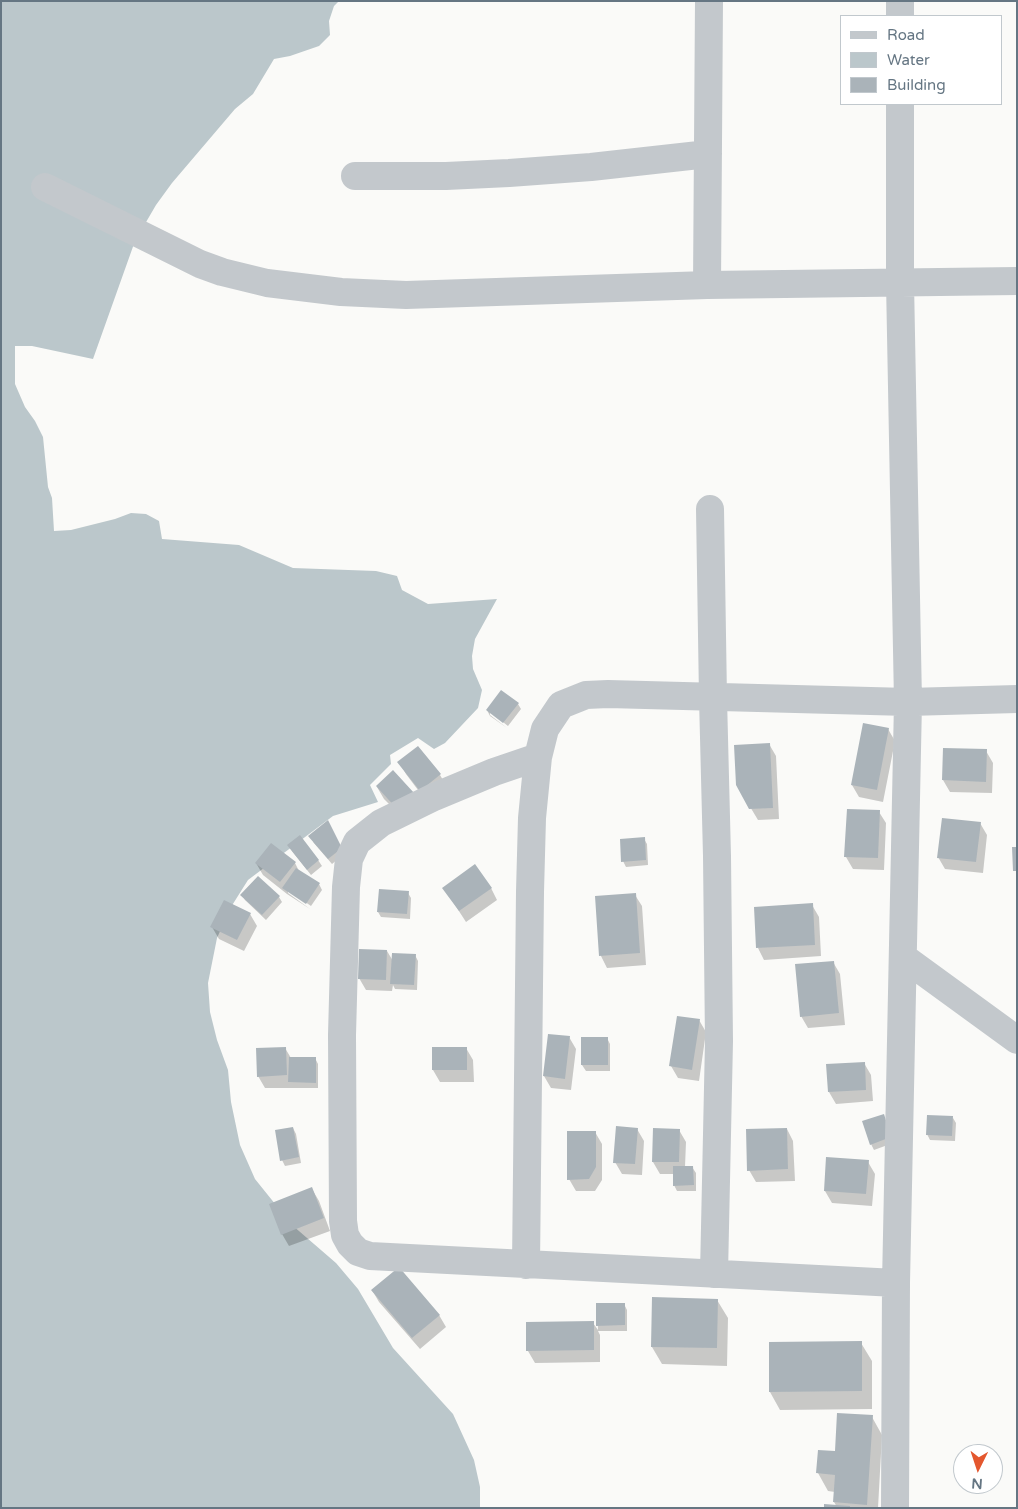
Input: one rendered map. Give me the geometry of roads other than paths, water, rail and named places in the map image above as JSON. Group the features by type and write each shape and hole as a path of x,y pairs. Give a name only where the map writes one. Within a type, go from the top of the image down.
{"street":[{"path":"707,285 709,1"},
{"path":"900,1 900,15"},
{"path":"895,1508 896,1283 908,702 900,282 900,105"},
{"path":"355,176 446,176 510,173 591,167 708,154"},
{"path":"45,187 200,264 222,272 267,283 341,292 406,295 707,285 1017,281"},
{"path":"710,509 718,856 719,1031 714,1274"},
{"path":"526,1265 532,818 538,757 545,729 561,705 586,696 608,694 908,702 1017,699"},
{"path":"538,757 494,772 434,797 381,823 357,842 349,859 346,887 342,1035 343,1221 345,1235 350,1244 358,1252 370,1256 896,1283"},
{"path":"902,957 1017,1040"}],"water":[{"path":"1,1 339,1 334,6 329,21 330,35 319,46 290,56 274,59 253,94 235,109 172,183 156,205 135,241 93,359 32,346 15,346 15,384 25,407 43,437 48,487 52,498 54,531 71,530 131,513 146,514 159,521 162,539 239,545 293,568 376,571 397,576 402,590 428,604 497,599 475,639 472,656 473,669 482,690 478,708 445,743 434,749 418,738 390,755 391,764 370,785 378,802 333,816 248,880 231,907 217,938 208,983 210,1012 217,1040 228,1070 231,1102 240,1145 255,1179 292,1225 336,1263 358,1289 393,1348 453,1414 474,1460 480,1487 480,1508 1,1508"}]}
